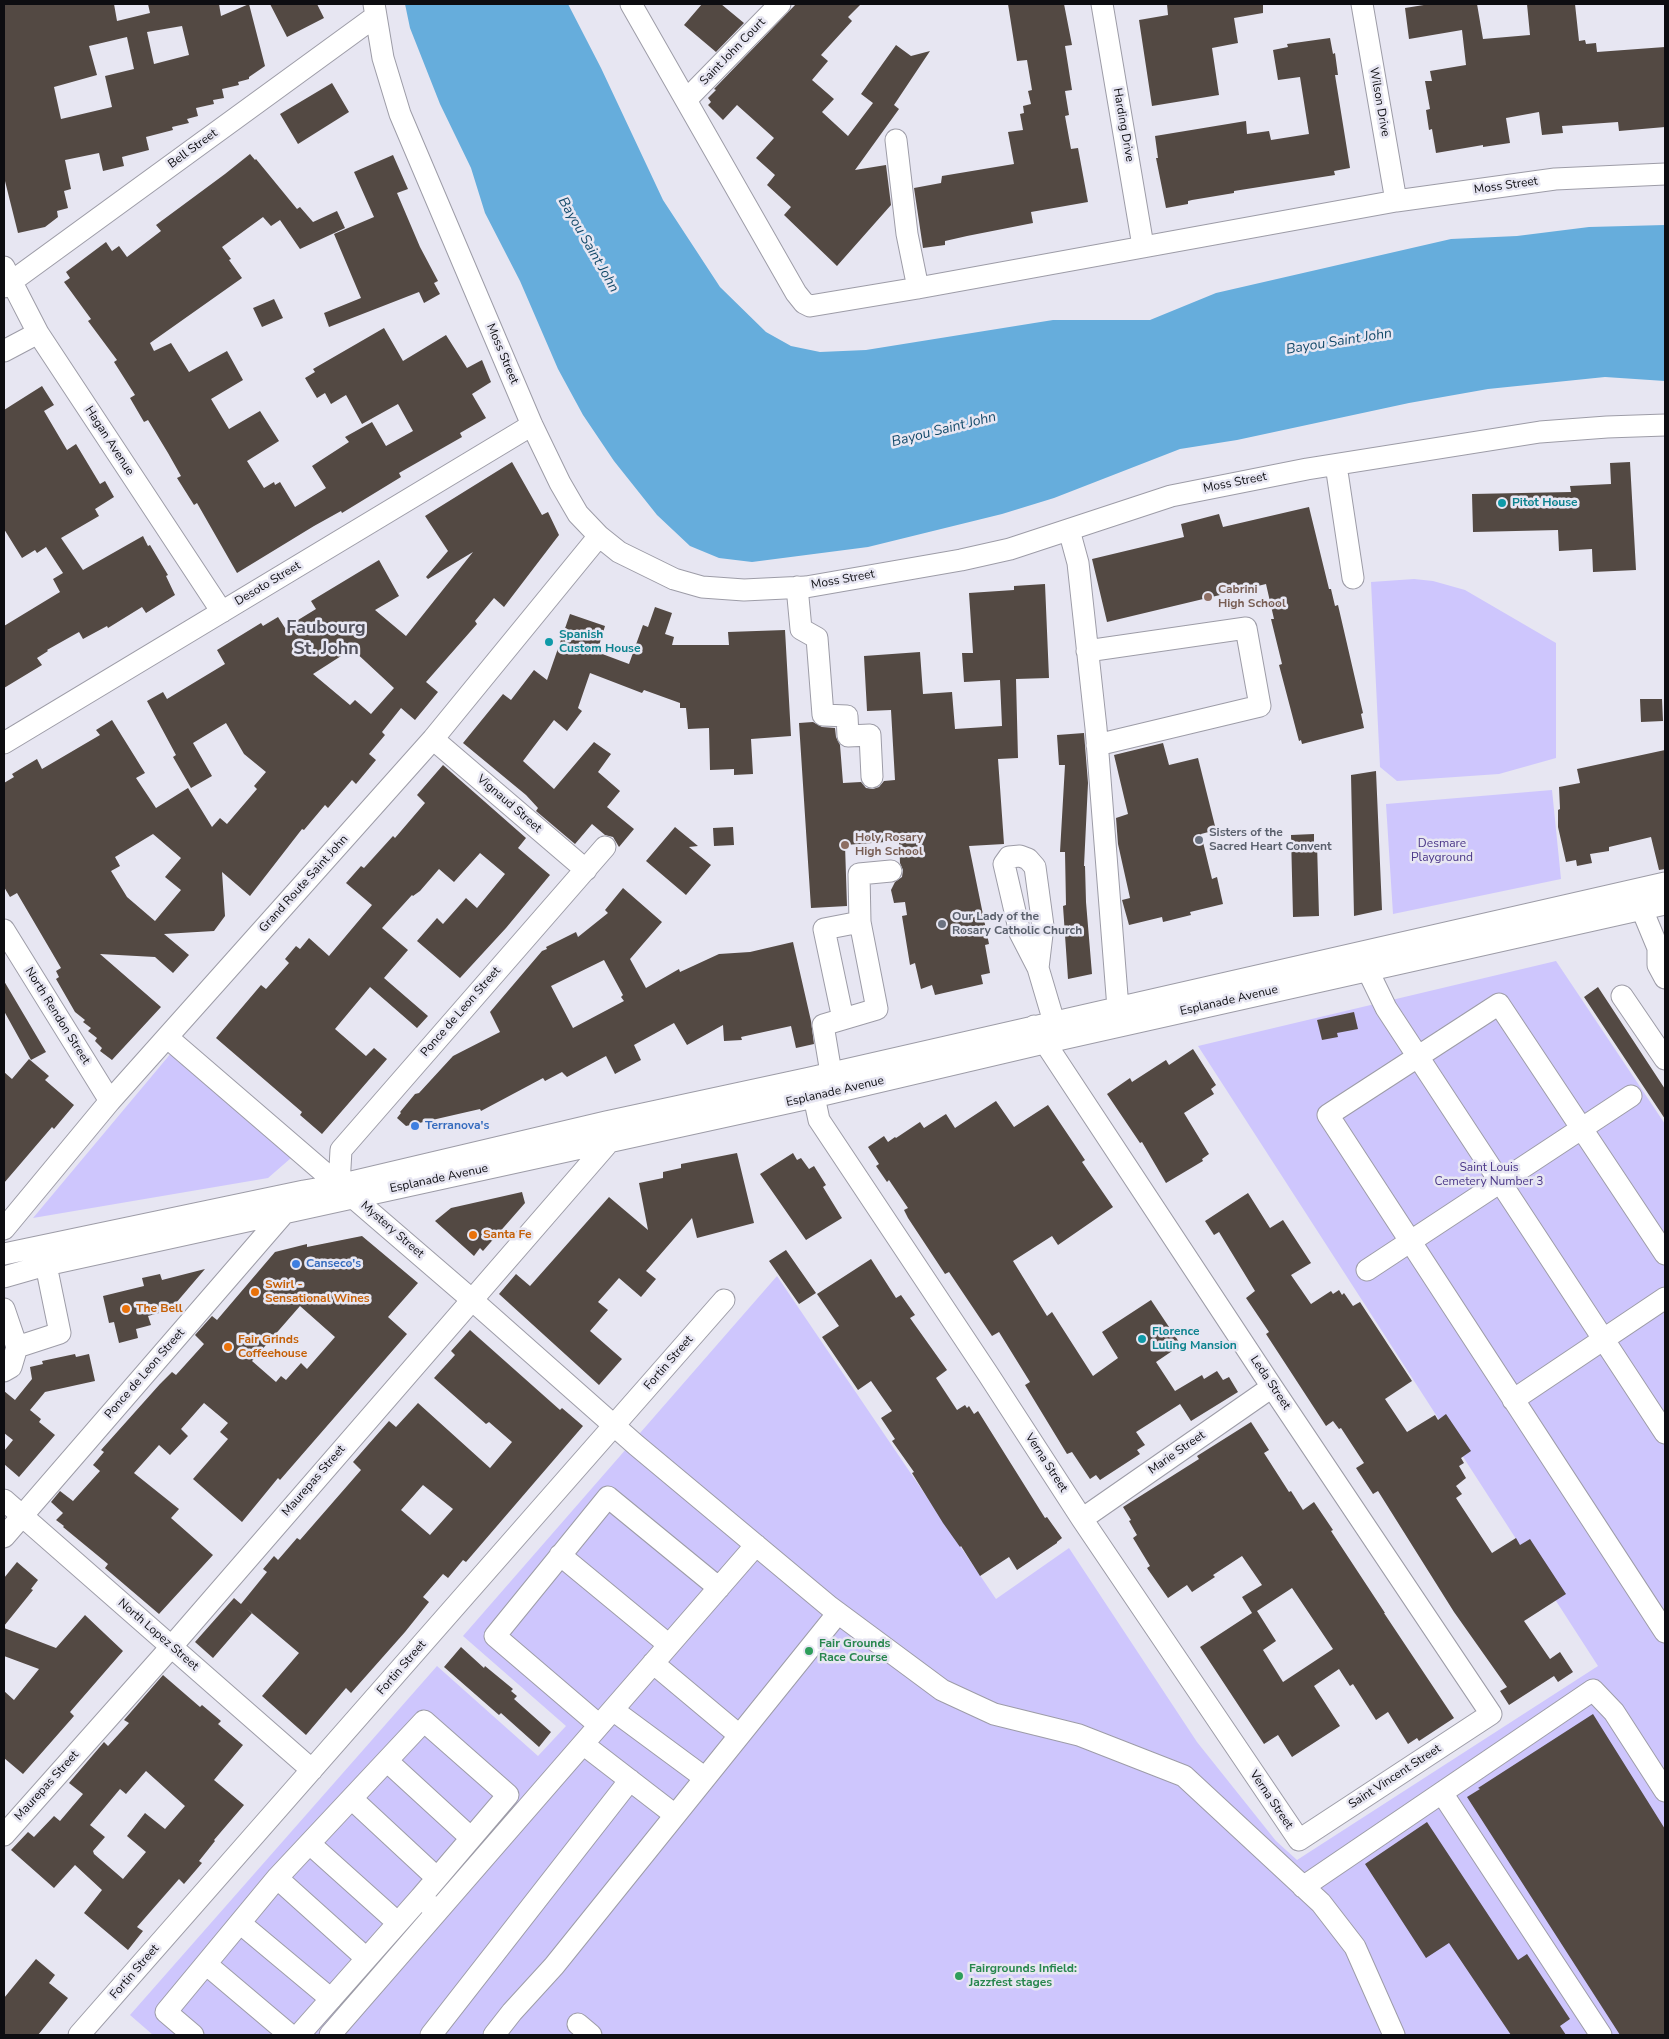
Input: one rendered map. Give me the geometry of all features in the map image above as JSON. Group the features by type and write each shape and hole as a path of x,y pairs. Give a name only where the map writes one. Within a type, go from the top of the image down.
{"street":[{"name":"Moss Street","path":"631,4 796,293 804,304 810,306 1396,201 1555,179 1665,174"},
{"name":"Saint John Court","path":"686,100 780,4"},
{"name":"Harding Drive","path":"1102,4 1143,246"},
{"name":"Wilson Drive","path":"1362,4 1396,201"},
{"name":"Moss Street","path":"375,10 383,58 400,114 532,425 560,483 574,506 599,536 619,552 642,565 674,579 702,587 744,590 797,587 961,560 1010,548 1171,496 1336,464 1540,432 1665,425"},
{"name":"Bell Street","path":"6,279 375,10"},
{"path":"896,140 907,234 918,288"},
{"name":"Hagan Avenue","path":"6,279 38,334 222,612"},
{"path":"4,351 38,334"},
{"name":"Desoto Street","path":"4,743 532,425"},
{"path":"1336,464 1353,578"},
{"path":"1069,530 1078,563 1097,745 1118,1017"},
{"name":"Grand Route Saint John","path":"4,1229 110,1101 433,739 599,536"},
{"path":"797,587 801,629 817,638 823,715 847,716 848,736 870,735 872,777"},
{"path":"1087,651 1246,628 1260,706 1097,745"},
{"name":"Vignaud Street","path":"433,739 586,870"},
{"name":"Ponce de Leon Street","path":"346,1191 340,1150 605,847"},
{"path":"832,1073 823,1025 877,1009 860,922 859,874 891,871"},
{"name":"Esplanade Avenue","path":"812,1088 832,1073 1118,1017 1638,899 1665,883"},
{"path":"1638,899 1662,950 1658,965 1665,978"},
{"name":"Esplanade Avenue","path":"1638,899 1665,904"},
{"path":"843,1019 824,929 860,922"},
{"name":"North Rendon Street","path":"4,930 110,1101"},
{"path":"1366,961 1386,1008 1665,1433"},
{"name":"Leda Street","path":"1038,968 1044,1030 1272,1387 1491,1714"},
{"path":"1622,996 1659,1036 1665,1059"},
{"path":"1665,1254 1499,1004 1328,1115 1665,1632"},
{"name":"Esplanade Avenue","path":"4,1254 346,1191 812,1088 1044,1030"},
{"name":"Mystery Street","path":"168,1038 471,1298 614,1425 756,1545 838,1613 942,1690 994,1714 1079,1735 1184,1776 1321,1903 1355,1947 1394,2035"},
{"name":"Verna Street","path":"812,1088 820,1120 1082,1519 1299,1840"},
{"path":"1367,1270 1631,1096"},
{"name":"Maurepas Street","path":"4,1835 172,1646 471,1298 608,1132"},
{"name":"Esplanade Avenue","path":"4,1277 46,1265 286,1211 346,1191"},
{"name":"Ponce de Leon Street","path":"4,1537 286,1211"},
{"path":"17,1347 60,1333 46,1265"},
{"path":"1513,1400 1665,1298"},
{"name":"Fortin Street","path":"80,2035 724,1300"},
{"path":"4,1309 17,1347 11,1367 4,1371"},
{"name":"Marie Street","path":"1082,1519 1272,1387"},
{"path":"705,1778 606,1718 496,1636 608,1497 719,1588"},
{"name":"North Lopez Street","path":"4,1500 312,1770"},
{"path":"330,2035 756,1545"},
{"path":"560,1555 669,1645"},
{"path":"494,2035 512,2012 554,1966 838,1613"},
{"path":"653,1663 739,1735"},
{"path":"1303,1887 1593,1690 1614,1712 1665,1791"},
{"name":"Saint Vincent Street","path":"1299,1840 1491,1714"},
{"path":"193,2035 166,2012 277,1878 424,1721 508,1795 299,2035"},
{"path":"583,1744 675,1815"},
{"path":"387,1761 471,1838"},
{"path":"431,2035 630,1780"},
{"path":"1442,1793 1601,2035"},
{"path":"352,1799 436,1878"},
{"path":"310,1844 398,1923"},
{"path":"277,1878 366,1958"},
{"path":"421,1897 437,1912"},
{"path":"240,1923 331,1999"},
{"path":"206,1964 290,2035"}],"green space":[{"path":"1414,579 1433,581 1465,590 1556,643 1556,758 1499,774 1397,781 1380,767 1371,582"},
{"name":"Desmare Playground","path":"1552,790 1561,879 1393,914 1386,804"},
{"name":"Fair Grounds Race Course","path":"1556,961 1665,1124 1665,2035 153,2035 130,2015 437,1666 538,1756 566,1726 463,1636 777,1276 996,1599 1069,1548 1197,1742 1276,1841 1297,1860 1598,1666 1198,1046"},
{"path":"172,1052 291,1158 268,1178 33,1218"}],"water":[{"name":"Bayou Saint John","path":"405,4 568,4 601,68 663,200 720,287 766,332 791,346 820,352 866,350 1053,320 1150,320 1216,293 1451,239 1517,236 1589,227 1665,225 1665,381 1605,377 1488,389 1409,403 1237,440 1180,449 1054,498 1002,514 868,547 752,562 719,558 690,546 657,515 614,461 583,415 558,369 520,281 485,213 471,168 440,104 410,28"}],"building":[{"path":"4,4 114,4 117,21 150,13 148,4 219,4 221,16 249,4 265,66 249,77 249,79 238,82 239,85 222,89 224,98 213,100 214,104 196,108 198,116 187,119 189,123 172,127 173,130 146,137 149,150 122,157 124,166 103,171 99,153 65,160 71,189 64,191 68,208 57,211 58,217 45,227 18,233 4,177","holes":["182,26 189,55 154,64 147,32","127,37 134,69 105,76 112,107 61,119 54,87 97,75 89,46"]},
{"path":"270,4 317,4 324,18 287,37"},
{"path":"702,4 721,4 744,23 716,52 684,25"},
{"path":"796,4 861,4 848,17 852,21 821,55 828,61 812,80 834,99 822,112 848,136 873,103 861,94 896,45 911,56 930,51 894,105 899,109 855,170 886,165 891,205 837,266 784,215 791,207 767,185 775,175 756,158 774,138 737,105 723,120 708,105 711,102 708,98 716,90 714,89"},
{"path":"1008,4 1064,4 1072,45 1065,46 1072,90 1065,91 1069,115 1065,116 1071,149 1078,148 1088,202 1031,212 1033,223 945,241 945,245 923,248 914,188 941,183 942,176 1014,164 1008,132 1023,130 1020,114 1024,113 1023,106 1031,104 1028,91 1032,90 1027,60 1017,61"},
{"path":"1167,4 1263,4 1263,13 1234,18 1238,43 1212,48 1219,95 1152,106 1139,20 1168,15"},
{"path":"1430,4 1477,4 1483,39 1530,35 1527,4 1575,4 1579,41 1585,40 1586,44 1596,43 1597,52 1665,47 1665,127 1619,131 1618,122 1562,126 1563,133 1542,135 1539,112 1506,118 1510,143 1483,147 1483,145 1436,153 1432,129 1429,130 1426,110 1430,109 1425,81 1432,81 1430,71 1466,65 1462,30 1409,39 1405,8"},
{"path":"1330,38 1333,54 1335,53 1338,75 1335,75 1350,168 1334,171 1335,175 1234,191 1234,193 1192,200 1188,201 1188,204 1166,208 1156,158 1158,158 1155,136 1246,121 1247,134 1269,131 1271,140 1309,134 1300,77 1278,80 1273,50 1288,47 1287,44"},
{"path":"332,83 349,112 298,144 280,114"},
{"path":"250,154 297,209 300,207 313,222 337,211 345,228 300,249 280,220 271,226 263,217 222,247 242,278 150,343 154,351 171,343 189,372 227,351 243,380 211,399 229,429 260,411 279,441 247,461 264,488 274,482 275,485 280,482 295,507 326,488 312,466 349,442 345,437 372,422 386,446 413,431 398,404 362,424 346,395 331,404 325,393 317,398 305,378 315,372 313,369 384,328 403,361 446,335 467,368 482,360 491,382 472,394 486,418 460,433 462,437 399,473 401,477 342,513 341,511 314,526 237,573 197,503 194,505 177,478 181,476 148,420 144,422 130,398 135,395 114,362 117,360 88,321 91,319 64,282 70,278 66,272 106,242 112,251 119,246 127,257 161,231 156,225"},
{"path":"393,155 408,189 397,193 420,247 438,281 434,283 440,294 424,303 419,292 329,327 324,313 361,298 334,234 374,217 354,172"},
{"path":"274,299 283,318 262,327 253,308"},
{"path":"42,386 54,405 44,411 67,450 76,444 100,484 105,481 114,497 95,509 99,516 61,538 83,570 143,536 168,575 166,576 175,595 146,613 142,607 108,628 107,626 83,639 79,632 47,650 37,658 42,665 4,688 4,626 60,592 53,579 63,573 46,547 37,553 35,550 22,558 4,529 4,410"},
{"path":"512,462 542,515 548,512 559,535 504,607 494,598 475,621 477,624 426,682 438,692 415,720 401,708 382,732 385,735 369,754 376,760 356,784 352,780 328,808 325,805 304,830 302,829 250,896 222,872 225,916 214,931 164,934 189,955 173,973 155,957 100,954 161,1007 112,1060 100,1051 102,1048 95,1041 97,1038 88,1031 91,1028 75,1012 56,979 59,977 56,971 61,968 17,893 10,897 4,887 4,783 14,777 12,774 37,759 42,769 100,735 96,730 112,720 145,773 136,778 156,808 188,788 212,827 220,818 227,824 257,789 254,786 266,772 244,754 226,723 193,743 212,776 191,788 173,757 176,755 147,701 163,692 167,699 225,664 217,650 261,623 263,626 278,617 285,628 316,609 311,601 379,560 399,596 375,610 406,636 473,552 428,579 426,577 448,551 425,516","holes":["352,649 394,688 371,714 355,700 350,705 313,674","153,834 181,858 165,877 181,890 155,921 127,897 111,871 120,866 115,857"]},
{"path":"1630,462 1636,570 1593,572 1592,549 1559,551 1558,530 1473,532 1472,494 1571,492 1570,486 1611,484 1610,463"},
{"path":"1309,507 1329,589 1331,589 1335,606 1338,605 1363,713 1361,714 1364,728 1302,744 1301,740 1299,741 1279,665 1282,664 1271,619 1274,619 1266,584 1107,622 1092,559 1184,537 1181,524 1219,514 1223,527"},
{"path":"1045,584 1049,678 1016,679 1018,758 998,759 1004,844 969,846 989,944 985,945 990,973 981,975 983,984 935,995 932,985 921,989 915,963 910,965 902,916 907,915 905,902 894,903 891,890 895,882 902,877 903,870 900,863 899,841 845,845 847,906 811,908 799,723 813,722 822,727 835,728 836,737 840,745 843,783 861,782 866,788 873,789 879,787 884,781 895,780 891,710 867,711 864,656 920,652 923,694 952,692 955,729 1002,726 1000,680 964,682 962,653 973,653 969,593 1014,590 1014,586"},
{"path":"655,607 672,613 665,634 674,637 672,645 729,645 728,632 785,630 791,736 751,739 753,774 734,775 734,769 710,770 709,728 688,729 686,708 680,708 680,703 644,690 642,693 590,673 578,708 582,711 567,731 554,720 523,761 554,789 594,742 611,754 598,772 620,791 607,807 634,829 619,847 613,837 605,835 592,824 575,844 536,811 538,808 526,795 463,743 503,694 511,700 534,670 547,680 570,614 605,626 597,652 629,664 643,625 648,627"},
{"path":"1640,699 1662,699 1663,721 1641,722"},
{"path":"1084,733 1088,783 1084,866 1092,974 1068,979 1063,906 1066,905 1065,852 1060,852 1065,765 1059,765 1057,735"},
{"path":"1163,743 1169,765 1198,758 1216,830 1201,834 1212,879 1217,877 1223,904 1190,912 1191,915 1163,922 1162,917 1129,925 1122,900 1130,898 1118,844 1116,818 1128,814 1114,755"},
{"path":"1665,750 1665,869 1659,870 1651,837 1609,847 1609,851 1590,854 1592,863 1577,866 1576,860 1566,862 1558,827 1558,810 1560,809 1559,787 1580,783 1577,769"},
{"path":"443,765 526,838 518,848 550,875 506,928 460,978 417,941 437,918 443,924 466,898 477,908 505,874 480,853 454,882 439,869 420,891 412,895 382,928 408,950 384,978 428,1016 417,1028 370,987 335,1029 366,1056 374,1048 387,1059 322,1134 300,1115 302,1112 216,1038 261,985 266,989 289,963 285,959 296,946 300,949 309,938 329,956 372,905 346,883 361,866 364,868 393,836 395,838 425,803 417,795"},
{"path":"1376,771 1382,910 1354,916 1351,775"},
{"path":"675,827 698,846 689,847 711,865 686,895 646,861"},
{"path":"733,827 734,845 714,846 713,828"},
{"path":"1314,834 1314,843 1317,843 1319,916 1293,917 1291,835"},
{"path":"623,888 662,922 630,959 646,988 679,969 680,972 719,954 750,952 793,942 811,1021 814,1044 796,1048 791,1026 741,1037 742,1040 724,1041 723,1025 687,1045 674,1023 634,1045 641,1060 615,1074 606,1056 567,1077 562,1072 545,1081 543,1078 481,1111 480,1109 406,1126 397,1118 415,1094 419,1093 453,1056 500,1032 490,1012 542,951 547,949 546,947 576,932 578,937 608,913 605,910","holes":["604,960 623,995 621,997 624,1001 573,1028 551,986"]},
{"path":"4,981 46,1052 31,1060 4,1011"},
{"path":"1598,987 1665,1089 1665,1119 1584,997"},
{"path":"1354,1012 1358,1029 1337,1033 1338,1037 1322,1040 1317,1020"},
{"path":"1193,1049 1216,1085 1211,1089 1214,1094 1184,1113 1209,1154 1202,1159 1203,1161 1166,1183 1142,1142 1140,1143 1107,1094 1130,1078 1132,1082 1166,1060 1169,1065"},
{"path":"29,1059 49,1076 45,1080 74,1105 54,1129 52,1127 4,1183 4,1072 12,1079"},
{"path":"996,1101 1014,1127 1048,1105 1085,1160 1082,1162 1113,1207 1058,1245 1052,1236 1013,1261 1047,1316 1052,1312 1093,1376 1118,1358 1102,1332 1151,1300 1181,1345 1156,1362 1175,1391 1202,1375 1204,1379 1217,1371 1223,1380 1229,1377 1238,1392 1191,1421 1180,1404 1136,1432 1145,1445 1137,1450 1140,1454 1100,1480 1096,1475 1090,1479 1072,1452 1067,1454 1025,1385 1030,1382 999,1332 992,1336 949,1272 945,1274 908,1218 904,1210 908,1208 889,1180 887,1182 876,1166 879,1164 868,1147 884,1136 888,1142 920,1122 924,1128 946,1114 955,1128"},
{"path":"737,1153 754,1223 697,1238 692,1218 646,1271 656,1279 641,1297 619,1278 598,1302 608,1310 590,1331 622,1359 599,1385 499,1294 516,1274 530,1286 609,1197 648,1230 639,1183 663,1178 663,1172 681,1168 681,1164"},
{"path":"793,1153 797,1160 801,1158 809,1169 814,1166 826,1185 823,1187 842,1218 806,1240 760,1174"},
{"name":"Santa Fe","path":"522,1192 525,1203 483,1251 480,1248 474,1256 435,1221 451,1208"},
{"path":"1248,1193 1270,1228 1283,1220 1311,1263 1291,1275 1311,1304 1331,1291 1333,1294 1339,1290 1342,1295 1344,1293 1353,1306 1360,1302 1412,1381 1385,1399 1407,1432 1435,1415 1438,1420 1446,1414 1471,1451 1461,1458 1464,1463 1459,1466 1466,1478 1456,1486 1462,1494 1456,1498 1492,1553 1516,1538 1520,1545 1530,1539 1566,1594 1524,1621 1550,1659 1560,1652 1573,1672 1558,1682 1554,1676 1509,1705 1500,1691 1507,1687 1454,1612 1378,1491 1373,1494 1356,1468 1364,1463 1341,1428 1339,1429 1333,1421 1326,1426 1266,1334 1269,1332 1246,1298 1255,1291 1219,1232 1214,1235 1205,1221"},
{"path":"362,1236 418,1283 388,1317 407,1334 280,1480 278,1478 242,1522 193,1479 228,1439 220,1432 228,1423 204,1403 181,1429 188,1436 170,1455 159,1445 134,1473 179,1509 171,1518 213,1555 159,1614 105,1568 108,1564 56,1520 63,1513 51,1502 60,1491 73,1501 100,1471 93,1465 104,1452 101,1450 160,1384 172,1372 176,1375 204,1344 195,1335 212,1316 217,1320 275,1252 307,1244 307,1247","holes":["300,1306 335,1337 307,1369 301,1363 286,1380 281,1376 276,1382 252,1361"]},
{"path":"786,1250 816,1293 799,1304 769,1261"},
{"path":"871,1259 896,1298 901,1295 915,1315 910,1318 947,1370 936,1378 957,1410 965,1405 967,1408 969,1406 974,1414 978,1411 1045,1518 1047,1517 1062,1538 1017,1570 1009,1557 980,1576 961,1546 943,1523 912,1473 914,1472 892,1441 895,1439 881,1418 892,1411 871,1381 858,1390 822,1337 839,1326 817,1294"},
{"path":"205,1269 170,1310 148,1316 151,1325 136,1329 138,1338 119,1343 114,1322 109,1323 103,1296 144,1286 142,1278 160,1274 162,1280"},
{"path":"470,1330 560,1410 562,1408 583,1426 466,1562 463,1560 448,1578 443,1574 423,1597 429,1602 351,1693 346,1688 306,1735 262,1696 299,1653 252,1613 213,1658 195,1642 234,1598 241,1604 267,1572 263,1569 274,1556 278,1560 297,1538 300,1540 361,1470 353,1462 389,1421 396,1427 418,1403 490,1468 512,1442 489,1422 486,1424 434,1378 455,1355 451,1351","holes":["423,1485 453,1509 430,1535 401,1510"]},
{"path":"75,1354 76,1357 89,1354 95,1381 45,1392 30,1410 41,1419 39,1422 55,1435 19,1477 4,1464 4,1451 13,1440 4,1433 4,1391 15,1400 32,1379 30,1367 43,1364 42,1361"},
{"path":"1251,1422 1269,1450 1264,1453 1289,1492 1291,1491 1303,1510 1314,1502 1384,1613 1454,1718 1419,1741 1417,1738 1408,1744 1388,1712 1376,1720 1353,1684 1350,1686 1339,1669 1314,1686 1340,1726 1292,1757 1278,1735 1264,1744 1200,1647 1252,1613 1242,1597 1262,1585 1242,1556 1213,1575 1215,1577 1192,1592 1187,1585 1168,1598 1147,1568 1150,1566 1133,1538 1137,1535 1123,1507 1199,1459 1197,1456","holes":["1292,1588 1333,1649 1283,1682 1263,1650 1276,1641 1257,1611"]},
{"path":"17,1562 38,1580 31,1589 33,1590 4,1626 4,1578"},
{"path":"85,1615 123,1651 70,1712 74,1716 23,1774 4,1758 4,1691 14,1700 39,1669 4,1656 4,1628 56,1648"},
{"path":"461,1647 484,1668 485,1666 513,1689 511,1691 517,1696 514,1699 551,1732 539,1747 501,1713 499,1715 444,1667"},
{"path":"163,1675 200,1707 202,1705 221,1721 218,1724 243,1745 214,1780 244,1805 214,1840 199,1861 202,1863 184,1884 179,1879 137,1927 143,1931 128,1950 84,1913 102,1890 75,1865 54,1888 11,1850 28,1832 34,1837 54,1816 60,1821 83,1794 69,1783 104,1742 108,1746 129,1723 124,1720","holes":["146,1771 185,1806 165,1829 145,1813 127,1836 146,1852 123,1879 94,1854 93,1851 105,1837 90,1825 120,1789 126,1794"]},
{"path":"1593,1714 1665,1829 1665,2035 1620,2035 1467,1797"},
{"path":"1427,1822 1518,1960 1527,1954 1570,2019 1560,2026 1566,2035 1511,2035 1449,1943 1426,1958 1365,1864"},
{"path":"36,1959 55,1975 49,1983 68,1998 38,2035 4,2035 4,1998"}],"place":[{"name":"Pitot House","path":"1502,503"},
{"name":"Cabrini High School","path":"1208,597"},
{"name":"Spanish Custom House","path":"549,642"},
{"name":"Sisters of the Sacred Heart Convent","path":"1199,840"},
{"name":"Holy Rosary High School","path":"845,845"},
{"name":"Our Lady of the Rosary Catholic Church","path":"942,924"},
{"name":"Terranova's","path":"415,1126"},
{"name":"Santa Fe","path":"473,1235"},
{"name":"Canseco's","path":"296,1264"},
{"name":"Swirl - Sensational Wines","path":"255,1292"},
{"name":"The Bell","path":"126,1309"},
{"name":"Florence Luling Mansion","path":"1142,1339"},
{"name":"Fair Grinds Coffeehouse","path":"228,1347"},
{"name":"Fair Grounds Race Course","path":"809,1651"},
{"name":"Fairgrounds Infield: Jazzfest stages","path":"959,1976"}],"district":[{"name":"Faubourg St. John","path":"326,639"}],"park label":[{"name":"Saint Louis Cemetery Number 3","path":"1489,1175"}]}
